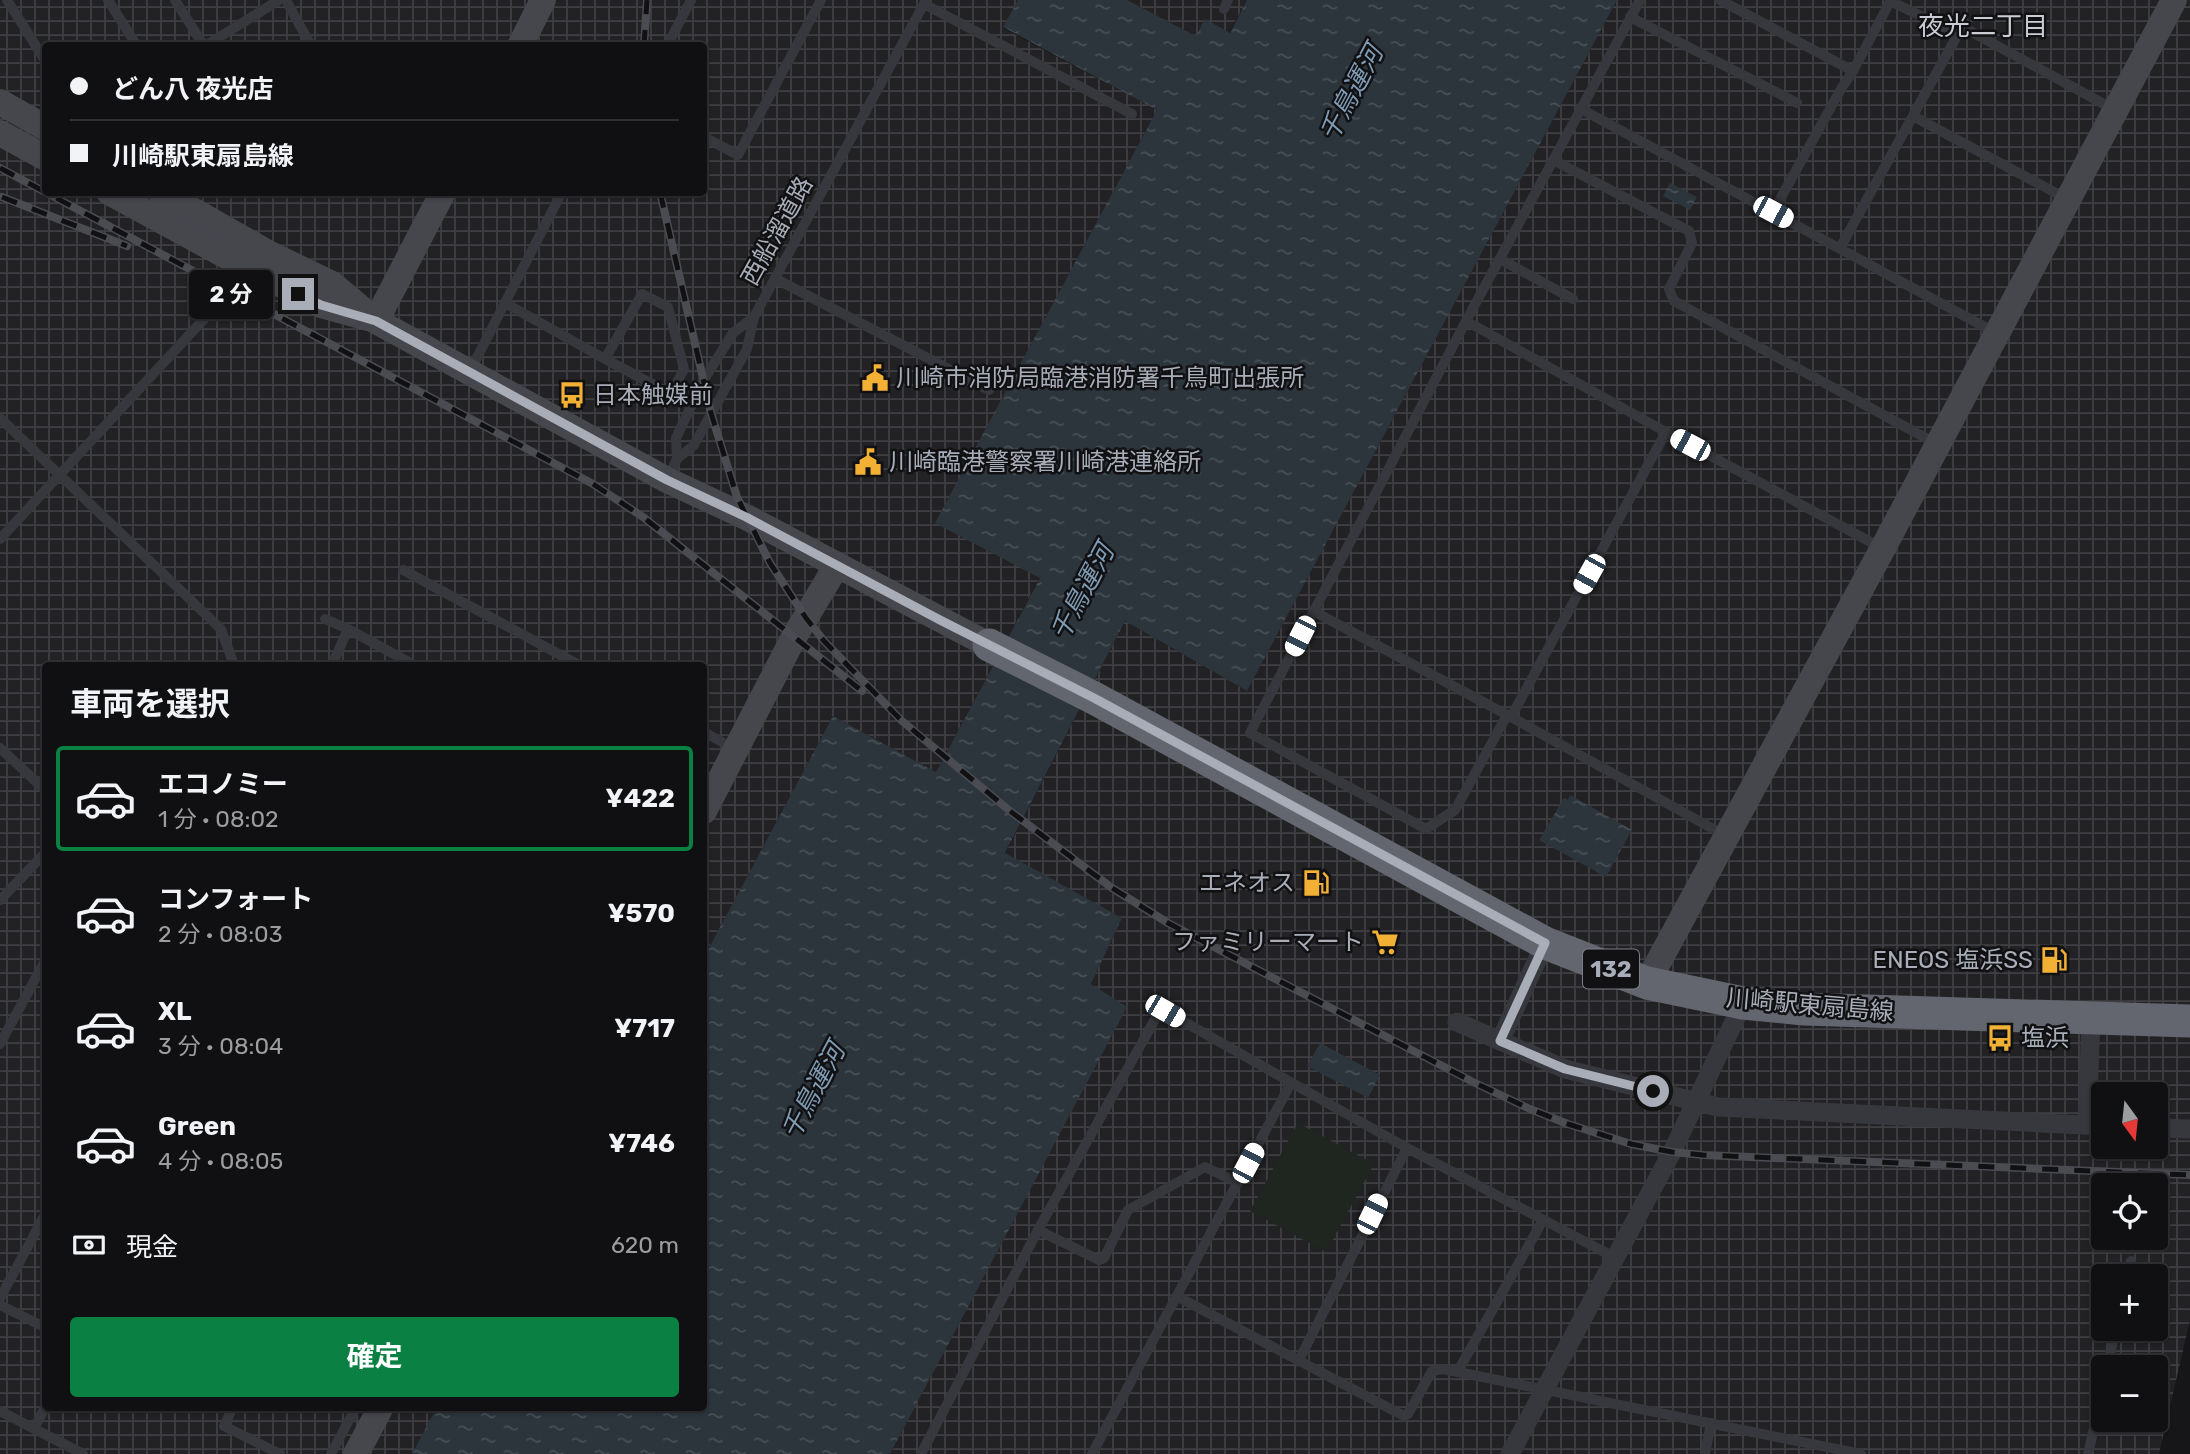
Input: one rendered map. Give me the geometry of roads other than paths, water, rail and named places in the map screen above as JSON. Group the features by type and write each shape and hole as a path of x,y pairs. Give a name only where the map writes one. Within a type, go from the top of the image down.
{"highway":[{"name":"川崎駅東扇島線","path":"989,645 1094,698 1545,943 1647,983 1742,1003 1804,1010 2190,1021"}],"street":[{"path":"522,42 543,0"},
{"path":"1647,983 1883,548 2174,0"},
{"path":"0,102 42,126"},
{"path":"0,133 42,156"},
{"name":"川崎駅東扇島線","path":"118,196 260,262 332,284 376,321 470,372 672,470 746,517 989,645"},
{"name":"川崎駅東扇島線","path":"167,196 260,262"},
{"path":"376,321 441,196"},
{"path":"707,805 794,638 836,565"},
{"path":"1500,1041 1545,943"},
{"path":"1510,1454 1698,1101 1742,1003"},
{"path":"2091,1018 2093,1082"},
{"path":"1457,1022 1565,1069 1718,1107 2091,1125"},
{"path":"2168,1128 2190,1129"},
{"path":"356,1454 380,1411"}],"lane":[{"path":"108,0 134,42"},
{"path":"175,0 202,42"},
{"path":"211,42 279,0"},
{"path":"286,0 310,42"},
{"path":"669,42 691,0"},
{"path":"707,139 738,155 821,0"},
{"path":"1640,0 1466,321 1250,733 1426,829 1455,810 1666,432"},
{"path":"1720,0 1853,71"},
{"path":"11,1 42,55"},
{"path":"1773,212 1890,1 1958,34 1970,31 2116,110"},
{"path":"925,2 1132,114"},
{"name":"西船溜道路","path":"672,470 694,445 747,349 754,317 925,2"},
{"path":"1630,17 1797,103"},
{"path":"1840,248 1958,34"},
{"path":"1581,109 1997,334"},
{"path":"1913,116 2067,199"},
{"path":"1553,160 1689,230 1692,243 1669,289 1674,302 1937,444"},
{"path":"470,372 560,196"},
{"path":"1500,259 1573,299"},
{"path":"0,539 260,262"},
{"path":"776,279 989,390"},
{"path":"505,303 605,359 671,394 684,369 668,306 642,294 605,359"},
{"path":"672,470 676,438 703,381 733,333 754,317"},
{"path":"1466,321 1883,548"},
{"path":"0,418 221,629 233,662"},
{"path":"403,569 574,662"},
{"path":"1313,611 1727,836"},
{"path":"325,619 408,662"},
{"path":"333,662 348,629"},
{"path":"707,734 736,750"},
{"path":"0,748 42,787"},
{"path":"0,900 42,856"},
{"path":"0,1044 42,966"},
{"path":"921,1454 1038,1230 1159,1012 1165,1011 1407,1148 1614,1257"},
{"path":"1092,1454 1291,1083"},
{"path":"1299,1360 1407,1148"},
{"path":"1038,1230 1099,1260 1104,1258 1129,1210 1205,1167 1238,1183"},
{"path":"0,1298 42,1220"},
{"path":"1458,1371 1543,1220"},
{"path":"1178,1297 1404,1416 1408,1414 1432,1371 1443,1368 1861,1454"},
{"path":"0,1305 42,1326"},
{"path":"0,1411 83,1454"},
{"path":"34,1428 43,1411"},
{"path":"231,1411 224,1426 280,1454"},
{"path":"331,1454 354,1411"},
{"path":"1704,1454 1711,1423"},
{"path":"2088,1454 2093,1432"}],"water":[{"name":"千鳥運河","path":"1018,0 1127,0 1196,36 1205,19 1230,33 1247,0 1617,0 1247,691 1125,621 1005,853 1122,918 1091,984 1127,1007 890,1454 412,1454 435,1411 707,1411 707,951 833,716 936,772 1040,578 935,523 1157,110 1003,27"},
{"path":"1670,183 1697,197 1690,210 1663,196"},
{"path":"1570,795 1632,830 1606,877 1539,840 1564,798 1568,800"},
{"path":"1320,1043 1380,1075 1368,1098 1307,1066"}],"railway":[{"path":"644,42 647,0"},
{"path":"0,168 42,190"},
{"path":"53,196 593,484 643,517 862,691"},
{"path":"661,196 711,413 737,497 770,563 824,641 902,721 1010,811 1112,888 1168,923 1473,1082 1568,1124 1631,1144 1703,1155 2190,1175"},
{"path":"2,197 127,246"}],"place":[{"name":"川崎市消防局臨港消防署千鳥町出張所","path":"875,378"},
{"name":"日本触媒前","path":"572,395"},
{"name":"川崎臨港警察署川崎港連絡所","path":"868,462"},
{"name":"エネオス","path":"1316,883"},
{"name":"ファミリーマート","path":"1385,942"},
{"name":"ENEOS 塩浜SS","path":"2054,960"},
{"name":"塩浜","path":"2000,1038"}],"district":[{"name":"夜光二丁目","path":"1983,26"}]}
